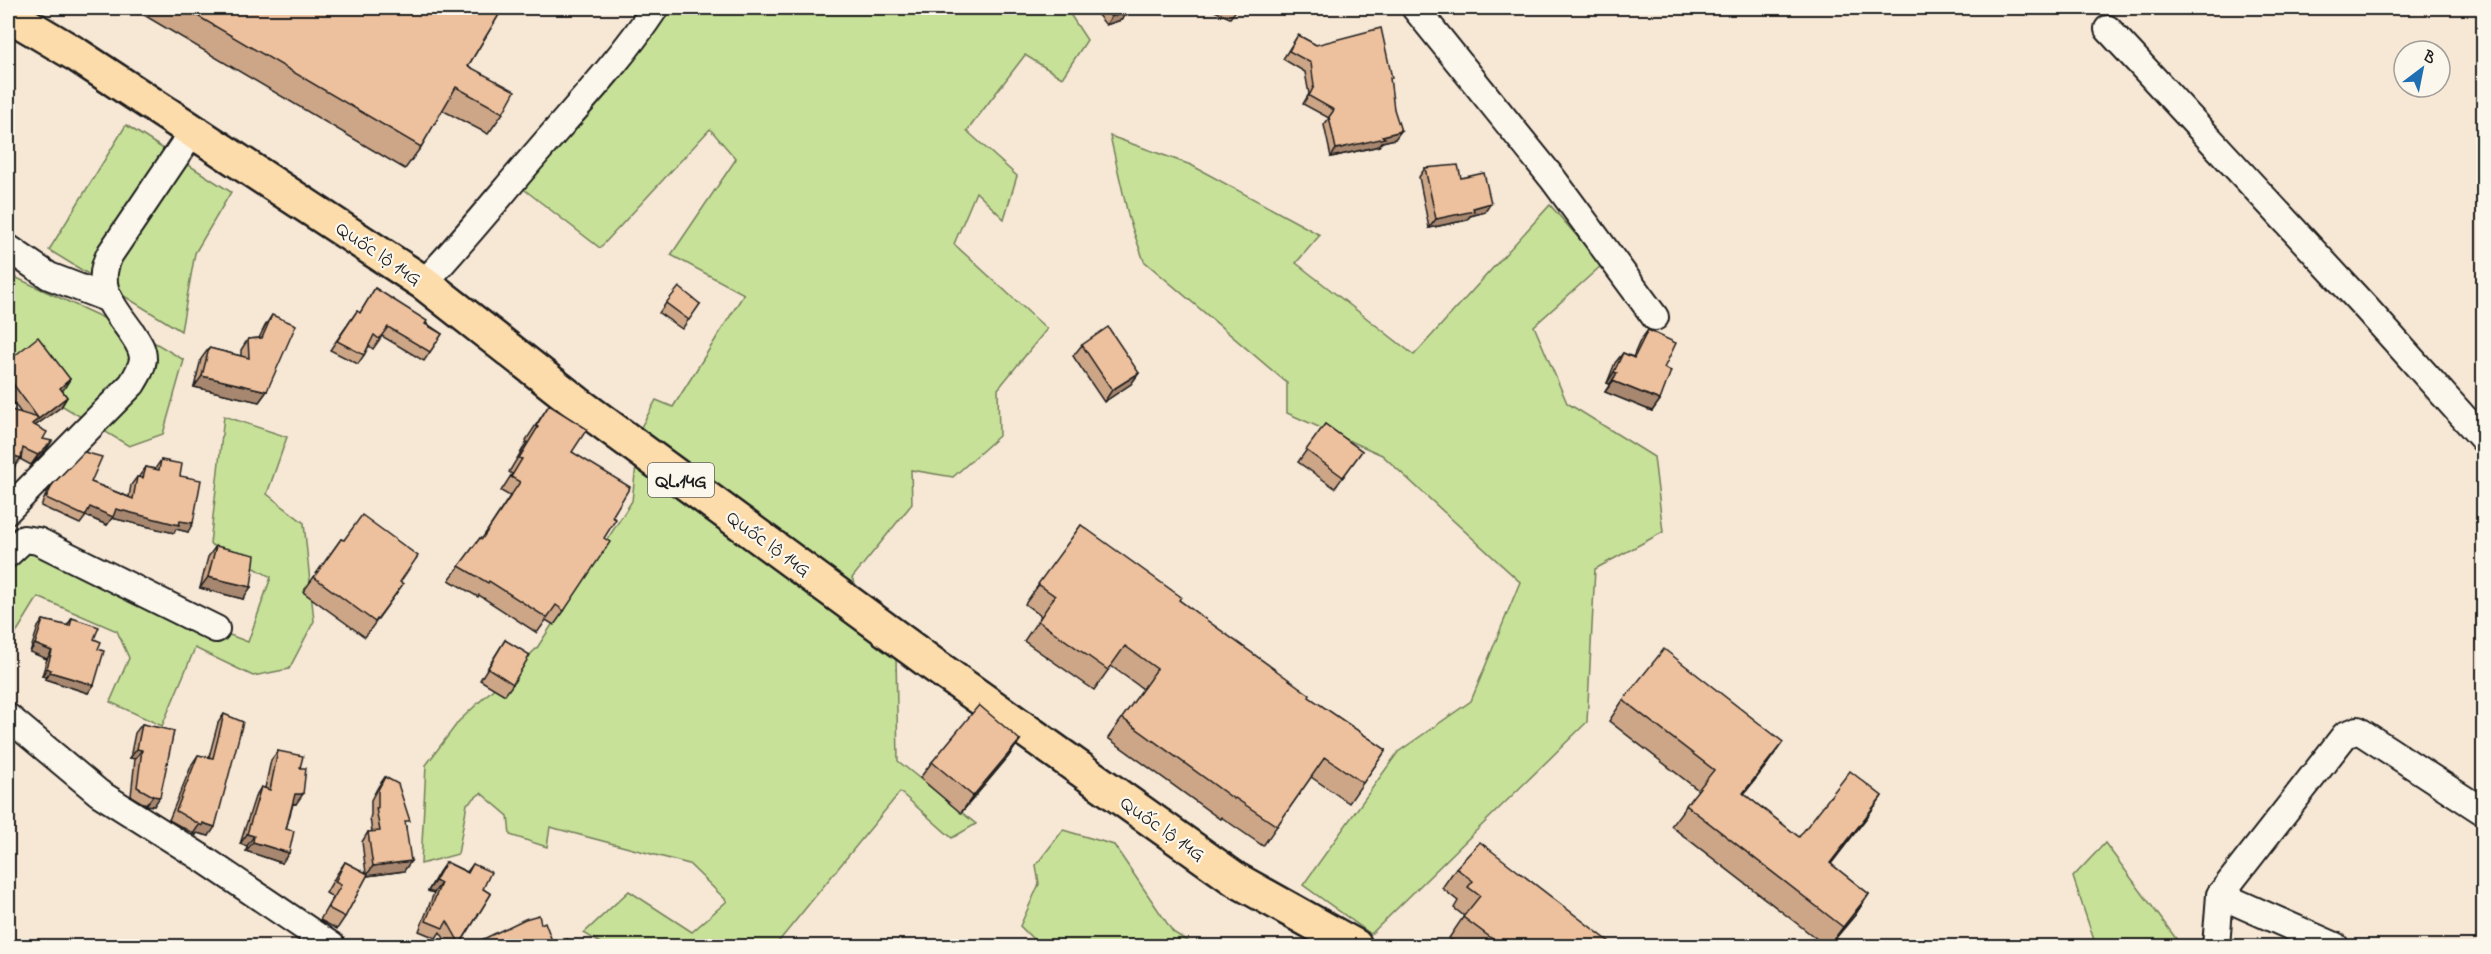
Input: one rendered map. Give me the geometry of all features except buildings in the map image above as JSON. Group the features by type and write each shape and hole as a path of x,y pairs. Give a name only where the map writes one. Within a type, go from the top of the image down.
{"main road":[{"name":"Quốc lộ 14G","path":"8,14 77,55 424,284 586,410 922,656 1235,879 1354,946"}],"street":[{"path":"424,284 475,228 625,52 655,8"},
{"path":"1415,8 1553,179 1655,317"},
{"path":"2108,30 2366,308 2484,440"},
{"path":"8,510 132,384 140,372 143,359 141,348 109,299 102,274 110,254 193,131"},
{"path":"8,248 49,276 109,299"},
{"path":"8,554 24,539 38,541 216,629"},
{"path":"8,717 99,793 202,858 332,946"},
{"path":"2216,946 2220,895 2345,735 2358,730 2484,812"},
{"path":"2220,895 2335,946"}],"green space":[{"path":"665,8 1066,8 1087,40 1062,78 1025,55 967,131 1017,176 1004,219 976,192 954,244 1047,329 998,389 999,436 953,477 911,470 912,504 852,578 896,657 898,761 976,824 952,838 900,792 775,946 605,946 584,933 629,891 692,932 727,901 689,864 550,827 547,847 510,835 508,816 481,793 467,804 458,854 421,864 426,765 459,721 537,648 632,501 640,429 656,400 673,407 744,294 671,255 736,159 710,129 600,248 517,184"},
{"path":"126,125 231,192 195,253 181,331 49,250"},
{"path":"1110,136 1191,165 1320,235 1296,263 1414,355 1550,205 1602,265 1534,326 1567,403 1654,457 1663,532 1595,569 1587,722 1371,934 1303,885 1398,752 1471,701 1520,582 1382,455 1287,413 1287,383 1144,261 1129,219"},
{"path":"8,274 147,338 184,360 163,434 129,446 8,373"},
{"path":"224,416 287,437 267,494 304,523 314,621 289,669 253,676 195,648 162,726 110,702 129,658 117,631 38,597 8,646 8,534 13,528 132,578 162,609 248,642 271,577 210,544"},
{"path":"1063,830 1114,845 1173,932 1195,946 1040,946 1020,926 1039,884 1036,865"},
{"path":"2105,843 2182,946 2096,946 2073,877"}]}
